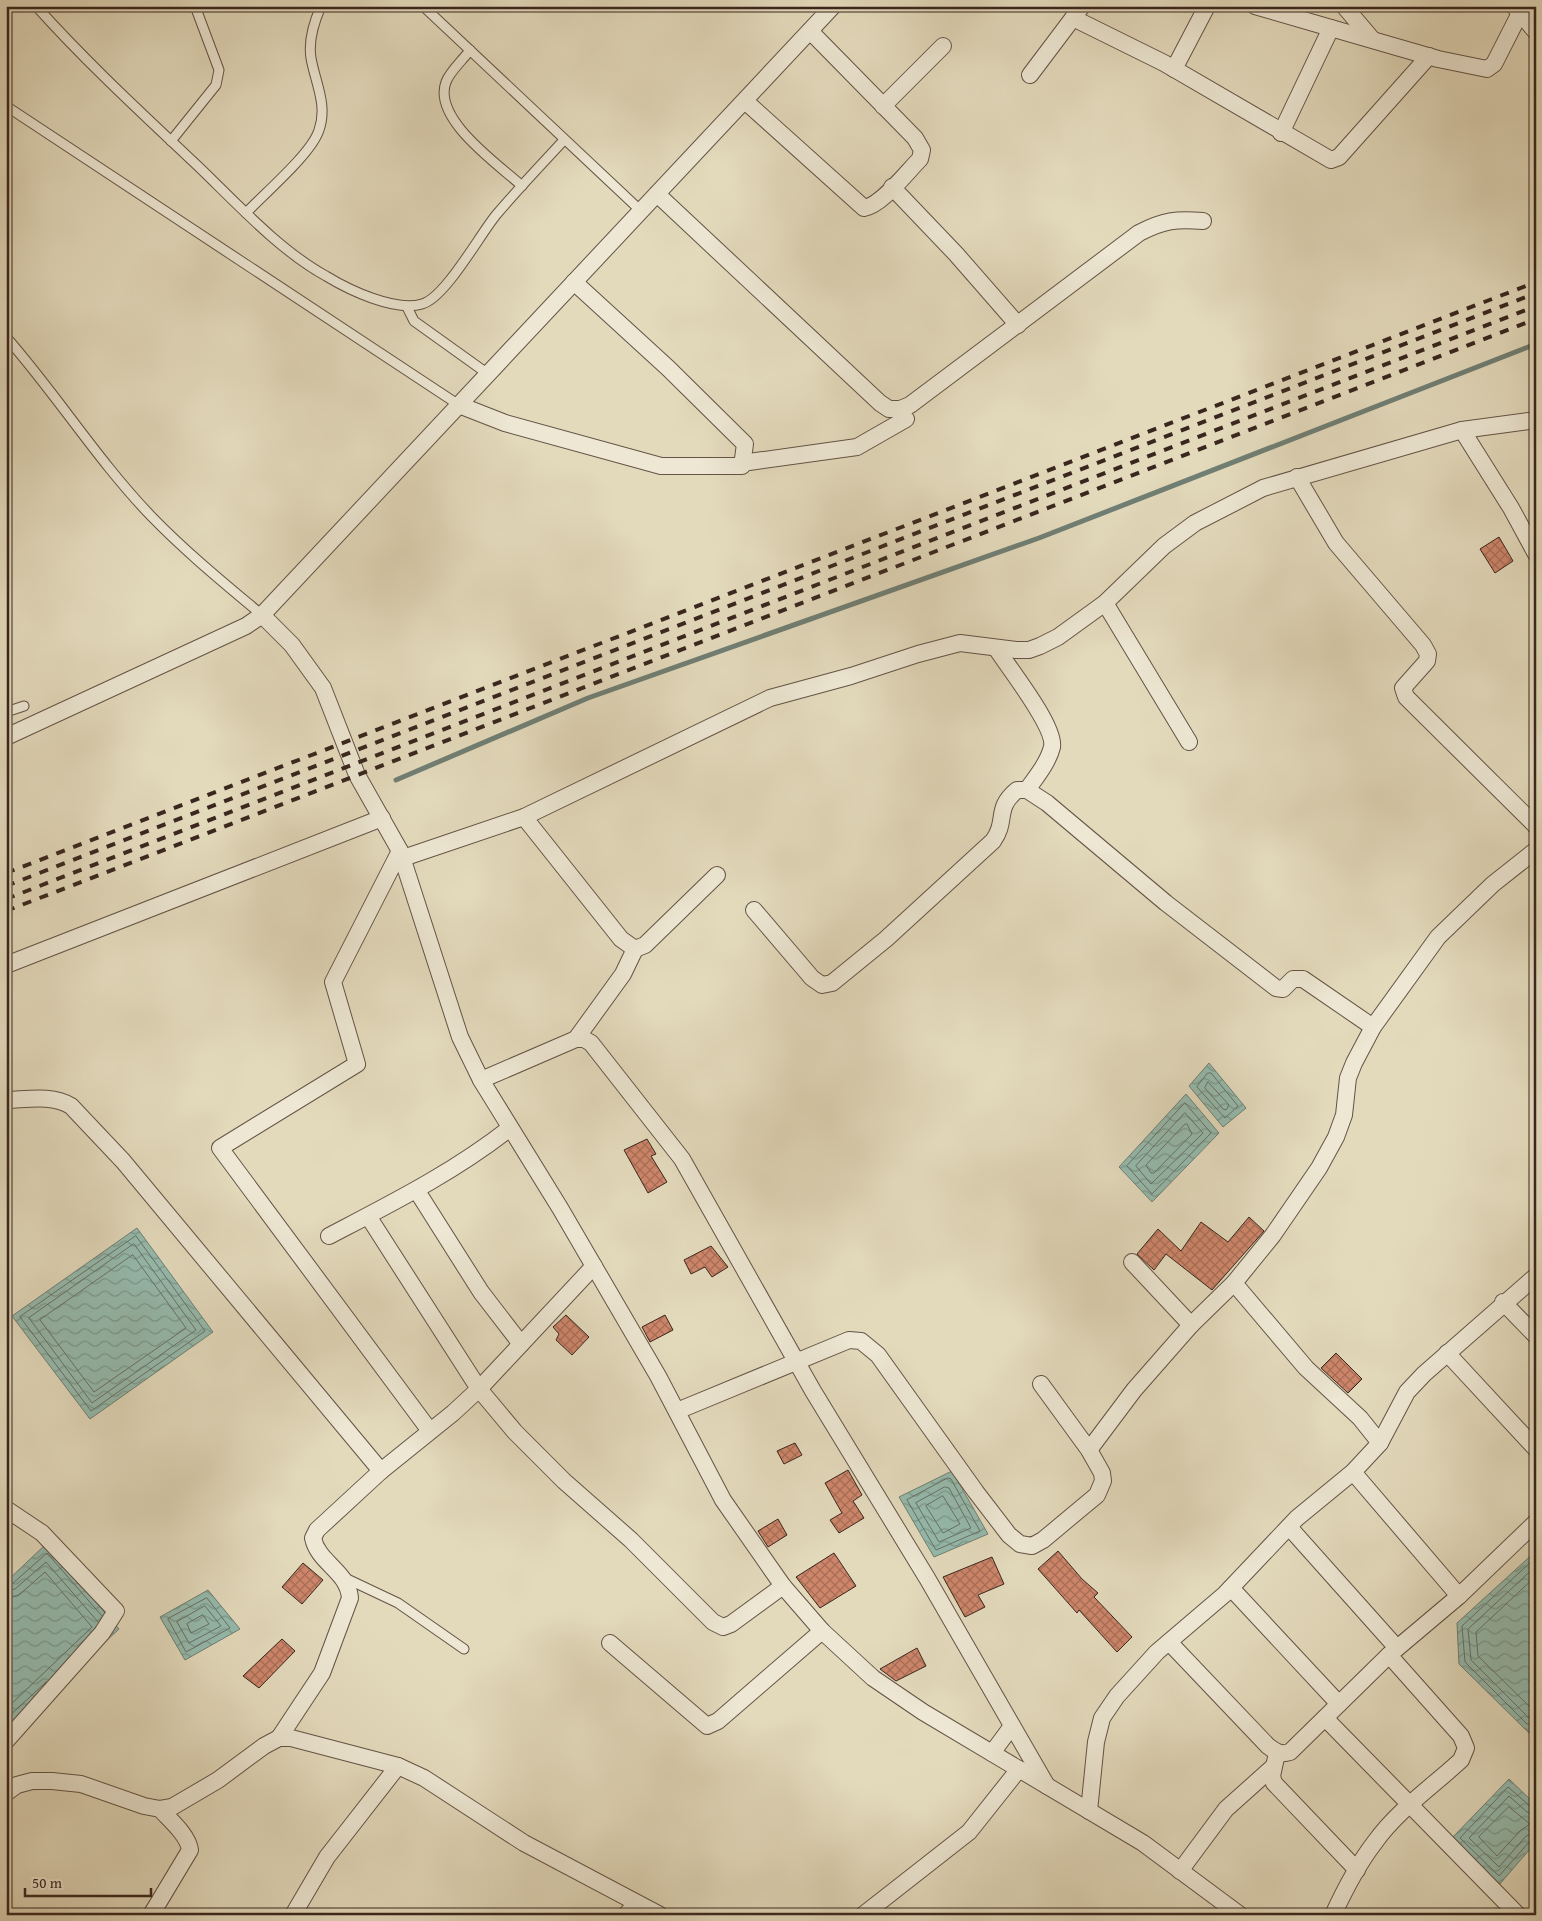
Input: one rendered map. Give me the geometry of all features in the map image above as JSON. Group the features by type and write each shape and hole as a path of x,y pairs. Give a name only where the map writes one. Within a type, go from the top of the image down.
{"street":[{"path":"1174,69 1207,6"},
{"path":"1255,6 1429,56 1487,69 1494,64 1517,9 1536,32"},
{"path":"1344,6 1372,39"},
{"path":"6,736 246,626 262,615 810,32 827,9"},
{"path":"1030,75 1078,12 1331,160 1339,157 1429,56"},
{"path":"1282,132 1331,28"},
{"path":"745,101 864,208 872,208 920,159 922,150 915,138 810,32"},
{"path":"884,106 943,46"},
{"path":"892,187 956,254 1018,325"},
{"path":"656,194 847,373 889,409 900,409 910,405 1139,233 1157,224 1175,219 1204,222"},
{"path":"458,405 505,423 661,466 742,466 746,444 668,368 574,282"},
{"path":"742,463 857,447 906,418"},
{"path":"430,1431 220,1148 357,1064 333,982 402,854 524,817 770,698 852,676 918,654 960,643 1016,650 1029,650 1040,646 1058,637 1105,603 1164,546 1195,523 1263,488 1462,430 1536,420"},
{"path":"1462,430 1511,508 1536,554"},
{"path":"1297,478 1336,543 1419,640 1428,654 1427,661 1403,688 1406,697 1536,826"},
{"path":"1105,603 1189,742"},
{"path":"262,615 292,645 323,688 357,775 402,854 460,1037 481,1080 594,1266 677,1411 722,1500 783,1586 822,1631 873,1678 923,1712 1143,1843 1240,1915"},
{"path":"996,648 1047,725 1052,745 1048,760 1027,790"},
{"path":"754,910 812,978 822,985 832,983 886,939 993,841 1001,830 1000,814 1009,796 1017,790 1027,790 1047,803 1166,903 1276,988 1283,989 1293,979 1303,979 1373,1027"},
{"path":"524,817 621,939 635,949"},
{"path":"6,965 382,818"},
{"path":"1089,1450 1134,1390 1191,1325 1234,1284 1283,1220 1319,1168 1332,1144 1344,1115 1348,1078 1354,1063 1373,1027 1438,936 1494,884 1536,850"},
{"path":"576,1039 623,974 635,949 645,944 717,875"},
{"path":"481,1080 576,1039 584,1039 592,1043 682,1159 796,1360 1047,1786"},
{"path":"9,1100 54,1099 62,1100 71,1106 123,1161 381,1471"},
{"path":"329,1236 417,1190 475,1156 510,1128"},
{"path":"417,1190 481,1292 521,1344"},
{"path":"368,1216 479,1389 515,1432 564,1481 632,1540 713,1622 723,1627 731,1624 783,1586"},
{"path":"1132,1262 1191,1325"},
{"path":"6,1793 17,1785 32,1781 52,1781 80,1784 160,1809 172,1807 279,1738 322,1673 350,1598 349,1588 343,1576 319,1554 313,1538 317,1530 381,1471 479,1389 594,1266"},
{"path":"1089,1811 1096,1742 1102,1718 1117,1696 1169,1642 1231,1588 1290,1527 1353,1472 1380,1443 1407,1392 1503,1302 1536,1276"},
{"path":"1234,1284 1306,1368 1360,1418 1380,1443"},
{"path":"1503,1302 1536,1336"},
{"path":"677,1411 796,1360 849,1340 861,1341 878,1355 1009,1535 1020,1544 1032,1546 1043,1540 1097,1495 1104,1481 1102,1473 1089,1450 1041,1384"},
{"path":"1447,1353 1536,1449"},
{"path":"1353,1472 1459,1596"},
{"path":"6,1509 42,1533 116,1611 102,1634 6,1740"},
{"path":"1180,1871 1226,1809 1275,1760 1290,1752 1393,1652 1459,1596 1536,1522"},
{"path":"1290,1527 1461,1736 1466,1748 1461,1760 1412,1804 1375,1841 1357,1870 1334,1915"},
{"path":"1231,1588 1338,1704"},
{"path":"610,1643 707,1726 718,1721 822,1631"},
{"path":"1169,1642 1268,1746 1275,1760 1274,1783 1357,1870"},
{"path":"1325,1718 1412,1804 1518,1915"},
{"path":"992,1753 1012,1726"},
{"path":"279,1738 291,1738 398,1766 424,1778 631,1909 660,1915"},
{"path":"293,1915 327,1857 398,1766"},
{"path":"863,1915 969,1832 1019,1769"},
{"path":"151,1915 190,1850 189,1844 183,1835 160,1809"}],"lane":[{"path":"36,6 71,45 270,236 325,276 378,300 407,307 423,304 436,295 454,275 482,234 564,140"},
{"path":"171,141 212,91 219,70 195,6"},
{"path":"246,213 299,159 319,130 322,117 322,100 311,58 310,44 315,21 321,6"},
{"path":"430,8 470,50 641,211"},
{"path":"470,50 446,81 444,93 447,109 457,127 522,186"},
{"path":"6,106 458,405"},
{"path":"407,307 414,321 488,374"},
{"path":"6,337 48,386 98,455 152,517 208,570 262,615"},
{"path":"6,712 24,706"},
{"path":"343,1576 398,1603 464,1649"}],"water":[{"path":"1209,1063 1246,1108 1223,1127 1189,1086"},
{"path":"1186,1094 1219,1133 1152,1202 1119,1167"},
{"path":"137,1228 213,1332 90,1419 12,1316"},
{"path":"952,1471 988,1534 934,1557 899,1497"},
{"path":"46,1544 119,1629 6,1734 6,1582"},
{"path":"1536,1551 1536,1726 1529,1733 1459,1664 1457,1623"},
{"path":"208,1590 240,1629 185,1660 160,1617"},
{"path":"1509,1779 1536,1805 1536,1842 1499,1885 1452,1838"}],"building":[{"path":"1499,537 1513,561 1495,573 1480,549"},
{"path":"647,1139 656,1154 651,1156 667,1182 648,1193 624,1150"},
{"path":"1249,1217 1264,1231 1212,1290 1166,1254 1154,1270 1137,1254 1158,1229 1181,1251 1201,1222 1228,1242"},
{"path":"711,1246 728,1267 712,1277 705,1267 691,1274 684,1260"},
{"path":"566,1315 589,1337 572,1355 556,1340 559,1334 553,1327"},
{"path":"665,1315 673,1330 650,1342 642,1327"},
{"path":"1336,1353 1362,1379 1348,1393 1321,1368"},
{"path":"795,1443 802,1455 784,1464 777,1451"},
{"path":"848,1470 862,1495 853,1501 864,1518 839,1533 830,1520 842,1513 825,1483"},
{"path":"778,1519 787,1535 768,1547 758,1531"},
{"path":"1058,1551 1082,1579 1098,1593 1094,1597 1132,1637 1117,1652 1079,1610 1077,1613 1038,1569"},
{"path":"834,1553 856,1586 820,1608 796,1577"},
{"path":"992,1557 1004,1584 978,1595 985,1607 965,1617 943,1577"},
{"path":"303,1563 323,1580 302,1604 282,1587"},
{"path":"282,1639 295,1651 259,1688 243,1676"},
{"path":"917,1648 926,1666 896,1681 880,1669"}],"waterway":[{"path":"396,780 588,698 1039,538 1536,344"}],"railway":[{"path":"6,873 1536,282"},
{"path":"6,886 1536,293"},
{"path":"6,899 1536,306"},
{"path":"6,911 1536,319"}]}
